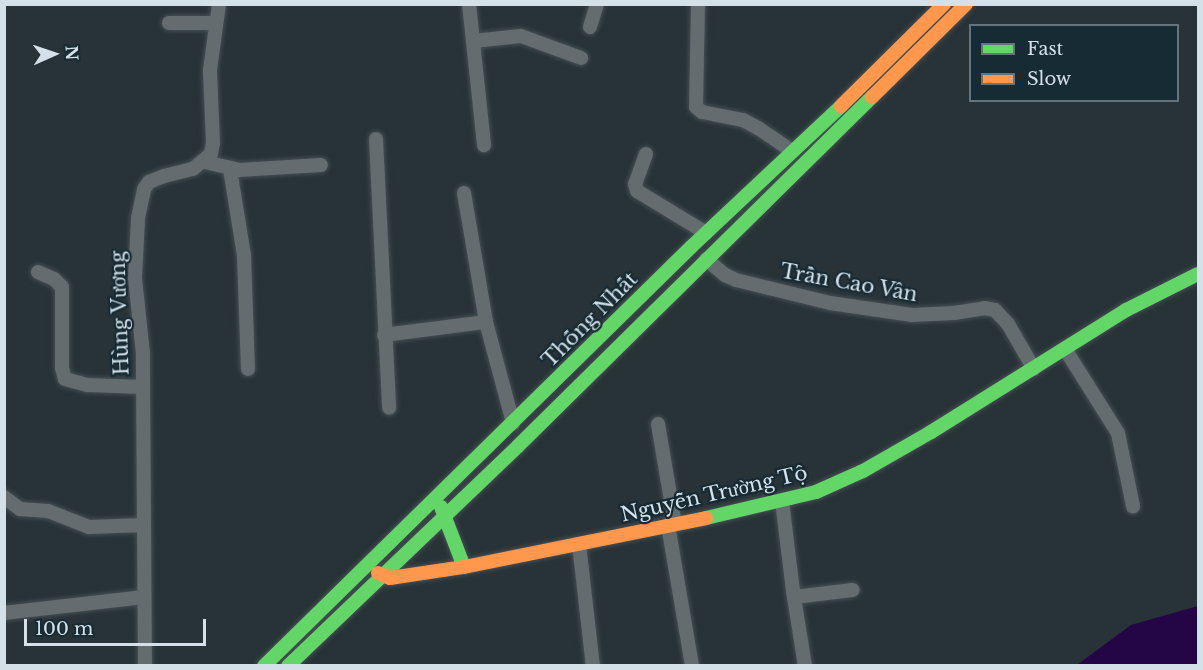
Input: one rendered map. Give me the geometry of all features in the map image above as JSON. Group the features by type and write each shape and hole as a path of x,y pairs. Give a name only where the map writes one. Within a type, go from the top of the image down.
{"main road":[{"name":"Thống Nhất","path":"264,666 706,233 855,93 944,4"},
{"name":"Thống Nhất","path":"288,666 518,446 705,259 875,97 966,4"},
{"path":"664,274 677,287"},
{"name":"Nguyễn Trường Tộ","path":"382,577 399,577 464,567 671,525 816,492 863,471 1154,294 1198,274"},
{"path":"436,498 445,514 464,567"},
{"path":"369,563 382,577"}],"street":[{"path":"219,4 210,70 213,143 205,162 230,168 256,170 321,165"},
{"path":"469,4 484,145"},
{"path":"590,27 597,4"},
{"path":"698,4 695,76 698,109 743,120 775,138 792,151"},
{"path":"169,23 215,22"},
{"path":"473,40 521,36 581,58"},
{"path":"376,139 389,408"},
{"path":"646,154 635,184 637,191 706,233"},
{"name":"Hùng Vương","path":"145,666 142,342 135,278 142,195 144,189 154,179 188,171 205,162"},
{"path":"230,168 244,255 248,369"},
{"path":"464,193 486,322 513,423"},
{"name":"Trần Cao Vân","path":"705,259 725,275 736,280 830,303 912,315 954,313 984,308 995,310 1008,324 1034,369"},
{"path":"38,272 54,279 62,287 64,379 88,385 142,387"},
{"path":"384,335 486,322"},
{"path":"1065,349 1118,433 1134,506"},
{"path":"658,424 692,666"},
{"path":"4,497 20,509 48,511 89,527 144,525"},
{"path":"782,501 805,666"},
{"path":"579,544 593,666"},
{"path":"794,597 853,590"},
{"path":"4,613 144,597"}],"shaded area":[{"path":"1198,606 1198,665 1077,665 1131,625"}],"traffic: fast":[{"path":"288,666 518,446 872,97"},
{"path":"264,666 691,247 841,106"},
{"path":"706,518 816,492 863,471 931,432 1126,310 1198,274"},
{"path":"441,507 464,567"}],"traffic: slow":[{"path":"841,106 944,4"},
{"path":"872,97 966,4"},
{"path":"378,573 390,578 464,567 706,518"}]}
